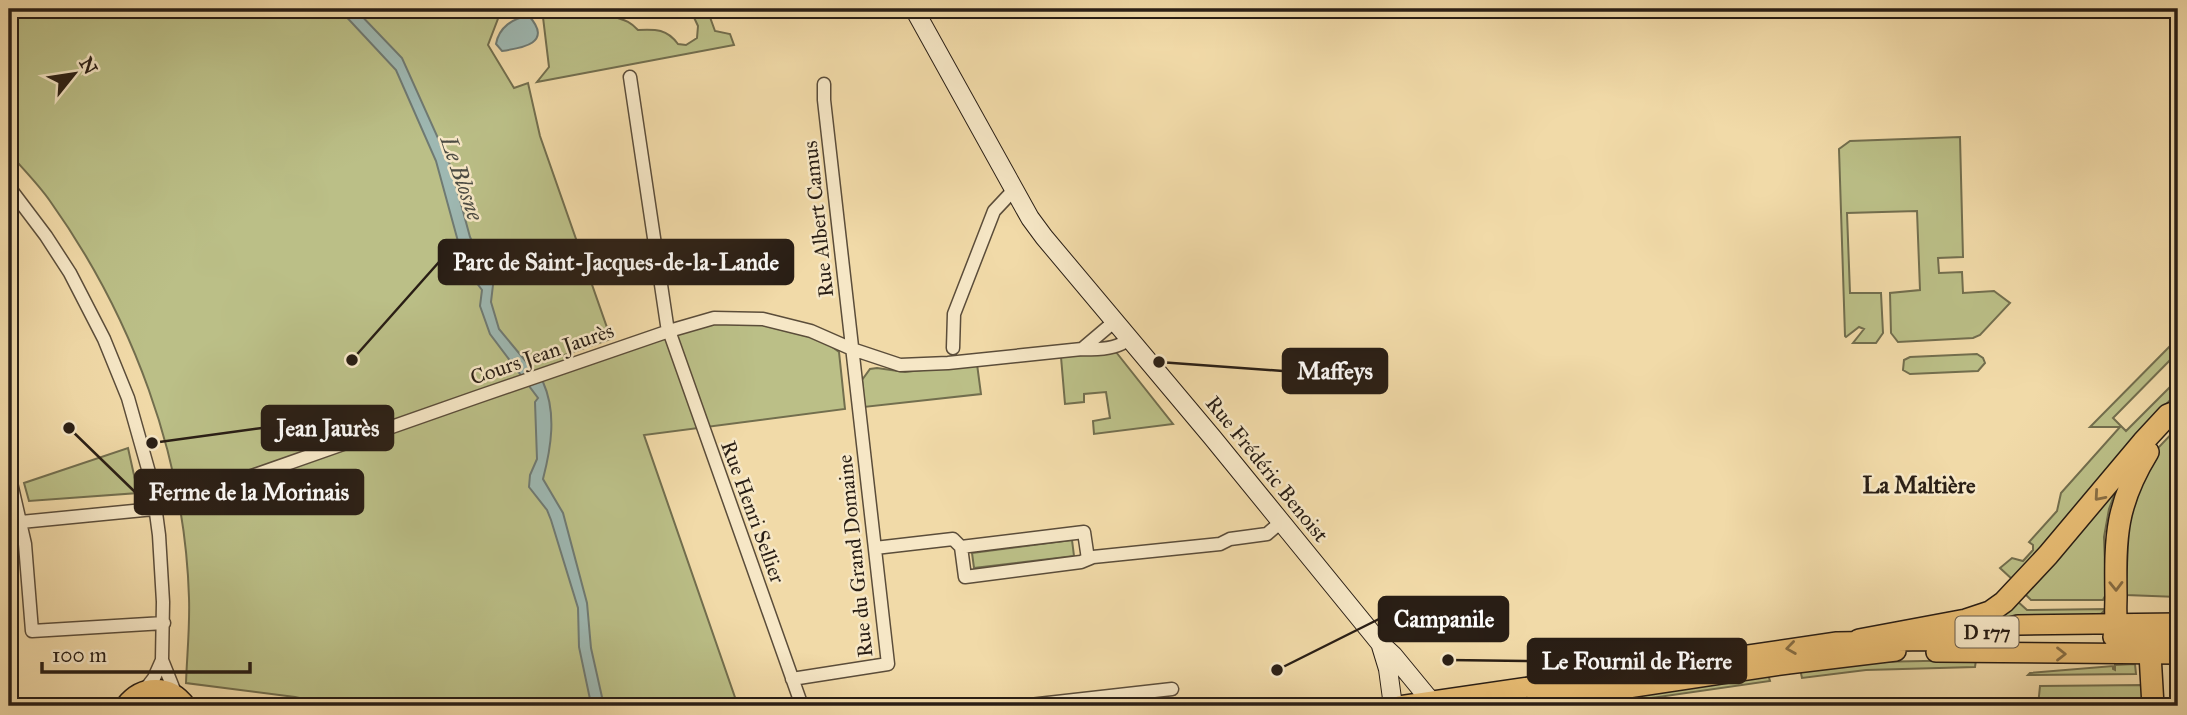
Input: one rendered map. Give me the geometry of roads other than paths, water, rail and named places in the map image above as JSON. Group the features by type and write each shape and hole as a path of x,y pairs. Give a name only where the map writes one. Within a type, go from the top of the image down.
{"highway":[{"path":"2153,706 2150,646 2134,648 2119,631 2116,538 2121,508 2135,473 2178,413"},
{"path":"1858,640 1966,620 1990,612 2004,602 2048,555 2168,415 2178,413"}],"main road":[{"name":"Rue Frédéric Benoist","path":"914,9 1044,237 1379,642 1434,703"},
{"name":"D 177","path":"1399,706 1434,703 1766,651 1858,640 1958,640 2018,625 2119,631 2178,623"},
{"path":"2019,654 2045,637 2119,631"},
{"path":"2150,646 2178,636"},
{"name":"Rue Frédéric Benoist","path":"1379,642 1388,668 1393,706"},
{"name":"D 177","path":"1530,706 1548,700 1895,651 2019,654 2150,646 2178,654"},
{"path":"125,706 144,691 161,690 181,701"}],"street":[{"name":"Rue Henri Sellier","path":"629,77 669,331 802,706"},
{"name":"Rue Albert Camus","path":"824,84 852,349"},
{"path":"9,187 70,273 104,339 137,426 152,483 159,535 164,623 162,660 154,678 144,691"},
{"path":"953,348 954,314 994,211 1016,191"},
{"name":"Cours Jean Jaurès","path":"21,522 154,509 669,331 715,318 763,319 811,331 852,349 900,365 1103,349 1123,344 1129,339"},
{"path":"1082,349 1115,321"},
{"name":"Rue du Grand Domaine","path":"792,679 888,664 852,349"},
{"path":"9,474 21,522 32,631 164,623"},
{"path":"875,548 953,539 961,547 965,578 1088,559 1220,544 1230,539 1267,534 1281,522"},
{"path":"961,547 1084,532 1088,559"},
{"path":"162,660 181,701"},
{"path":"1021,706 1172,689"}],"water":[{"path":"339,9 355,9 402,58 451,167 470,237 493,285 491,302 499,329 543,382 551,418 550,443 543,479 563,513 587,603 591,648 604,706 591,704 579,647 578,608 547,510 529,487 530,475 537,459 535,402 538,398 490,334 480,306 482,290 459,245 436,161 396,70"},
{"path":"529,16 536,25 537,38 526,46 502,51 496,44 500,33 512,21"}],"place":[{"name":"Parc de Saint-Jacques-de-la-Lande","path":"352,360"},
{"name":"Maffeys","path":"1159,362"},
{"name":"Ferme de la Morinais","path":"69,428"},
{"name":"Jean Jaurès","path":"152,443"},
{"name":"Le Fournil de Pierre","path":"1448,660"},
{"name":"Campanile","path":"1277,670"}],"district":[{"name":"La Maltière","path":"1919,485"}],"water label":[{"name":"Le Blosne","path":"462,178"}]}
